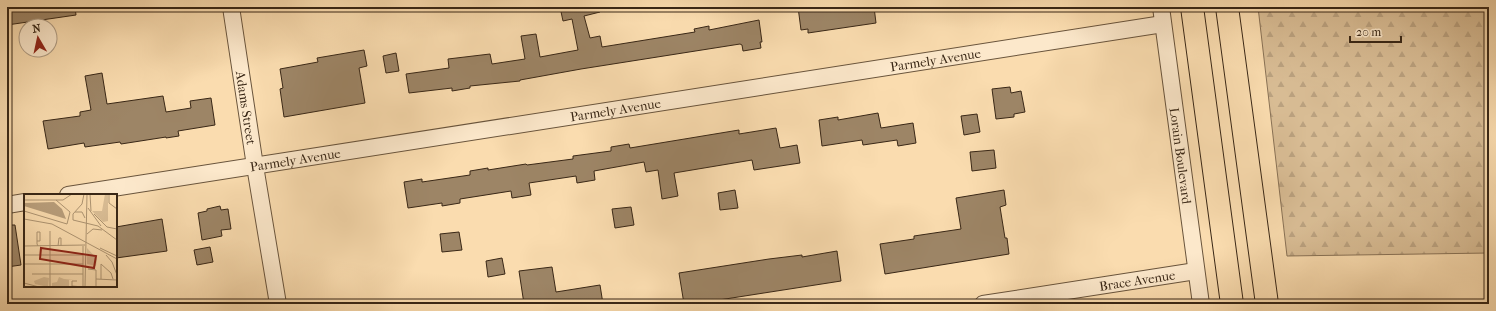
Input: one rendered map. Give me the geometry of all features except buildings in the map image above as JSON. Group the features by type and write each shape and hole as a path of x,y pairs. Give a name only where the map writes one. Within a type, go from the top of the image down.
{"highway":[{"path":"1192,7 1232,304"},
{"path":"1227,7 1267,304"}],"street":[{"name":"Adams Street","path":"231,7 278,304"},
{"name":"Lorain Boulevard","path":"1161,7 1201,304"},
{"name":"Parmely Avenue","path":"74,194 1163,24"},
{"path":"7,205 24,202"},
{"name":"Brace Avenue","path":"983,304 1196,271"}],"green space":[{"path":"1258,7 1478,7 1489,16 1489,253 1287,256"}]}
